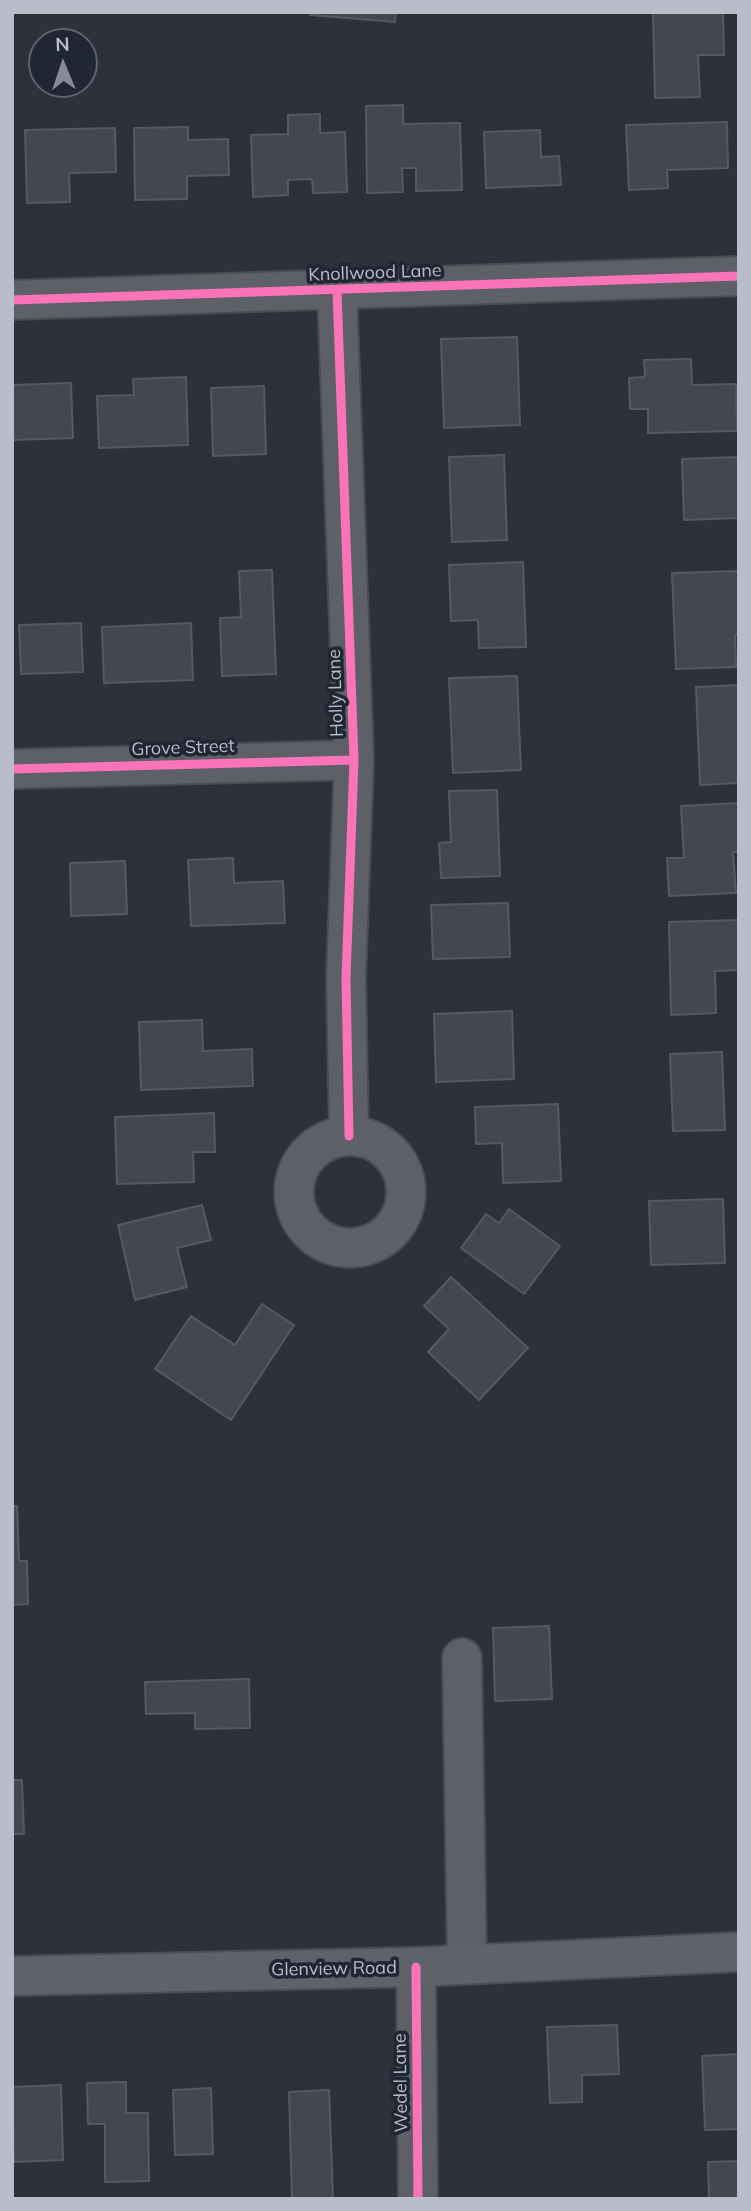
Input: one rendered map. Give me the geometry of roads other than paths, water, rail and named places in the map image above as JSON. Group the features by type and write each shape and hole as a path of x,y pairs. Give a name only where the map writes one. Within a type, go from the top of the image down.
{"main road":[{"name":"Glenview Road","path":"12,1976 416,1967 739,1952"}],"street":[{"name":"Knollwood Lane","path":"12,300 739,276"},
{"name":"Holly Lane","path":"337,290 354,760 345,978 349,1136"},
{"name":"Grove Street","path":"12,769 354,760"},
{"path":"462,1658 467,1964"},
{"name":"Wedel Lane","path":"416,1967 418,2199"}]}
